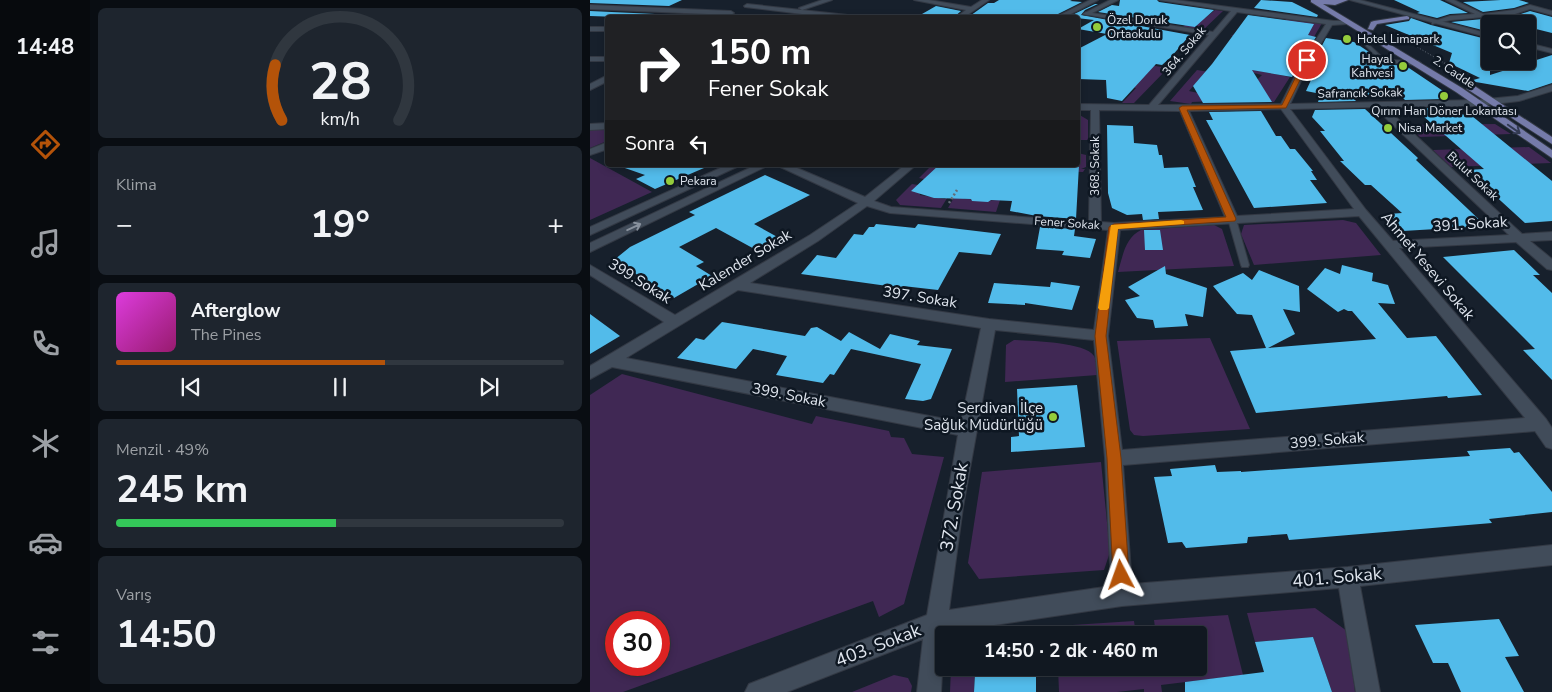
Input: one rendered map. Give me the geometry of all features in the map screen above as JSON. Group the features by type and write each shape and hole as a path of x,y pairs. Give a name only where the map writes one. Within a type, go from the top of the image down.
{"main road":[{"path":"1311,1 1340,2"},
{"name":"2. Cadde","path":"1311,1 1418,63 1552,155"},
{"name":"2. Cadde","path":"1340,2 1334,7 1341,13 1442,70"},
{"path":"1371,29 1373,23 1376,22 1407,18"},
{"name":"2. Cadde","path":"1457,79 1495,102 1552,141"}],"street":[{"path":"727,15 761,0"},
{"path":"794,11 829,0"},
{"path":"917,0 973,9"},
{"path":"963,15 986,0"},
{"path":"1063,15 1095,0"},
{"path":"1080,17 1115,0"},
{"path":"1162,0 1330,22 1347,22"},
{"path":"1353,0 1434,23 1450,18 1481,15"},
{"path":"1449,0 1484,15 1515,12 1530,8 1552,13"},
{"path":"1340,2 1481,34"},
{"path":"656,15 679,3"},
{"path":"747,6 830,15"},
{"path":"590,7 731,13"},
{"name":"364. Sokak","path":"1151,108 1235,10"},
{"path":"1086,14 1214,34"},
{"path":"1284,106 1307,60 1330,22"},
{"path":"590,29 605,29"},
{"path":"1536,47 1552,51"},
{"path":"590,59 605,59"},
{"path":"590,87 605,79"},
{"path":"590,87 605,85"},
{"name":"Safrancık Sokak","path":"1080,106 1182,108 1477,103 1495,102 1552,88"},
{"name":"Bulut Sokak","path":"1377,105 1518,237 1552,266"},
{"name":"Ahmet Yesevi Sokak","path":"1284,106 1362,212 1540,424 1552,442"},
{"name":"368. Sokak","path":"1095,107 1095,225"},
{"path":"1182,108 1232,219"},
{"path":"590,127 605,126"},
{"path":"590,152 605,146"},
{"path":"590,231 732,167"},
{"path":"590,248 760,167"},
{"name":"Fener Sokak","path":"786,167 866,202 890,210 1114,227 1362,212"},
{"name":"Kalender Sokak","path":"590,373 814,238 866,202 909,167"},
{"path":"1114,227 1101,336 1114,458 1122,595"},
{"name":"391. Sokak","path":"1390,246 1552,236"},
{"name":"399.Sokak","path":"590,269 673,322"},
{"name":"397. Sokak","path":"736,285 990,324 1101,336"},
{"name":"372. Sokak","path":"929,692 935,623 968,430 990,324"},
{"name":"399. Sokak","path":"610,361 968,430"},
{"name":"399. Sokak","path":"1114,458 1458,429 1540,424"},
{"name":"401. Sokak","path":"1122,595 1348,577 1552,555"},
{"path":"1348,577 1368,692"},
{"name":"403. Sokak","path":"757,692 935,623 1122,595"}],"lane":[{"path":"1374,38 1365,41 1365,43 1384,60 1418,63"},
{"path":"1232,219 1244,265"}],"shaded area":[{"path":"1215,10 1223,11 1202,31 1182,28 1189,21 1176,14 1205,18"},
{"path":"1287,18 1322,23 1298,65 1260,71 1290,77 1274,102 1234,102 1262,75 1246,71 1233,36 1231,36 1236,33 1283,24"},
{"path":"1130,62 1168,68 1134,103 1122,103 1136,88 1107,83"},
{"path":"1197,70 1209,72 1203,75 1189,91 1214,101 1192,102 1191,104 1170,101"},
{"path":"1080,115 1088,120 1088,140 1080,140"},
{"path":"1495,124 1511,134 1420,137 1408,125"},
{"path":"605,128 605,142 590,148 590,130"},
{"path":"1529,147 1551,163 1451,167 1433,150"},
{"path":"1080,154 1086,155 1086,167 1081,169 1085,169 1083,172 1016,170 963,199 971,199 972,201 1000,200 996,212 948,208 960,187 919,178 930,167 1080,167"},
{"path":"590,158 652,192 590,220"},
{"path":"912,184 918,185 920,195 945,199 949,195 941,208 900,205 896,200"},
{"path":"1343,220 1356,223 1381,255 1254,265 1241,234 1244,225"},
{"path":"1214,225 1222,229 1234,266 1118,272 1128,242 1141,230"},
{"path":"1210,338 1250,429 1134,435 1130,430 1117,341"},
{"path":"1014,340 1057,343 1089,351 1095,358 1097,375 1005,382 1006,345"},
{"path":"622,374 812,424 816,416 889,431 891,437 904,438 912,454 944,457 904,604 879,617 873,601 670,675 670,611 605,611 605,676 667,676 623,692 590,692 590,395"},
{"path":"1101,462 1110,552 1104,570 979,579 968,563 982,472"},
{"path":"1315,608 1347,631 1355,692 1332,692 1313,637 1255,642 1247,613"},
{"path":"1228,615 1243,675 1161,685 1162,692 1144,692 1144,689 1117,692 1059,692 1058,676 1207,676 1207,626 1155,626 1154,620"},
{"path":"1134,621 1135,626 1057,626"},
{"path":"894,675 908,678 912,686 911,692 852,692"},
{"path":"951,676 975,676 974,692 950,692"}],"building":[{"path":"590,0 682,0 669,6 590,3"},
{"path":"999,0 1072,0 1070,1 1082,2 1056,15 971,15 988,3 994,3"},
{"path":"1120,0 1157,0 1159,2 1214,10 1195,27 1098,12 1112,5 1119,6"},
{"path":"1261,0 1292,2 1318,15 1317,17 1254,8"},
{"path":"1394,0 1440,0 1468,13 1450,14 1437,18 1417,13 1420,12"},
{"path":"1519,0 1529,3 1514,8 1483,12 1463,2"},
{"path":"1098,4 1085,10 1081,15 1190,35 1162,65 1156,64 1122,101 1107,98 1106,80 1080,79 1080,48 1107,34 1080,29 1094,20 1080,18 1080,15 1072,15"},
{"path":"936,6 961,11 956,15 920,15"},
{"path":"590,11 655,14 605,15 605,17 590,16"},
{"path":"1530,11 1552,17 1552,33 1536,29 1536,15 1518,15"},
{"path":"1248,15 1314,24 1308,35 1316,37 1292,77 1252,70 1272,102 1203,103 1193,86 1212,64"},
{"path":"1411,18 1481,38 1481,70 1490,70 1490,75 1506,70 1536,70 1536,60 1552,55 1552,83 1528,91 1470,81 1480,78 1449,63 1452,53 1385,25 1409,21"},
{"path":"1481,19 1481,30 1451,22"},
{"path":"1326,38 1354,42 1382,64 1406,66 1449,95 1444,99 1405,100 1401,96 1352,97 1356,101 1318,102 1321,94 1306,91 1311,80 1304,79"},
{"path":"1431,108 1472,116 1552,181 1552,221 1525,223 1467,170 1484,169 1415,109"},
{"path":"1365,109 1418,158 1416,160 1486,226 1403,231 1388,214 1402,213 1371,185 1365,185 1340,161 1344,161 1320,131 1325,131 1312,117 1315,110"},
{"path":"1261,111 1276,136 1281,136 1290,149 1295,149 1313,171 1311,171 1317,180 1310,180 1327,203 1254,208 1206,120 1213,120 1209,112"},
{"path":"1107,125 1133,126 1134,143 1157,145 1159,155 1162,155 1164,168 1188,167 1196,187 1193,187 1203,210 1158,212 1159,219 1143,220 1142,214 1127,215 1112,208 1108,193"},
{"path":"622,167 706,167 655,189 636,179 645,175"},
{"path":"937,167 1079,167 1076,219 1037,216 1010,211 1012,201 991,200 988,202 972,201 971,199 934,198 911,191"},
{"path":"765,175 810,195 754,224 781,239 758,251 716,228 679,247 704,262 696,266 712,276 674,298 614,260 630,247 695,215 689,212"},
{"path":"876,224 915,228 918,224 1001,234 991,255 959,252 938,290 903,286 902,288 801,274 817,255 836,258 854,234 863,235 869,227 874,227"},
{"path":"1040,227 1075,229 1074,236 1096,239 1090,258 1062,255 1064,251 1036,249"},
{"path":"1144,230 1160,230 1163,250 1145,250"},
{"path":"1514,250 1540,275 1533,275 1552,293 1552,380 1523,350 1535,349 1443,257"},
{"path":"1342,265 1373,273 1372,281 1388,285 1395,304 1378,303 1407,338 1436,336 1482,395 1448,398 1447,396 1256,413 1230,351 1266,348 1252,315 1237,314 1213,286 1243,273 1252,280 1259,270 1299,286 1300,312 1283,309 1295,334 1268,348 1376,339 1352,311 1344,309 1338,312 1307,289 1325,268 1340,274"},
{"path":"1165,266 1166,274 1207,288 1203,317 1185,314 1188,326 1155,328 1153,320 1137,318 1125,300 1140,296 1128,287"},
{"path":"1051,282 1080,286 1072,310 1025,303 1025,305 988,303 994,283 1050,287"},
{"path":"590,314 620,336 590,354"},
{"path":"722,322 805,336 811,328 817,327 841,341 849,332 880,349 890,334 920,341 917,345 952,349 931,399 923,401 905,399 921,364 851,349 834,375 830,374 823,383 776,375 787,356 753,349 736,369 677,358 696,338 704,340"},
{"name":"Serdivan İlçe Sağlık Müdürlüğü","path":"1077,385 1085,447 1011,452 1011,437 1019,436 1017,389"},
{"path":"1510,448 1514,453 1519,452 1552,492 1552,512 1489,519 1492,523 1289,540 1287,534 1248,537 1247,543 1186,548 1182,542 1168,543 1154,477 1172,476 1170,469 1215,465 1217,472 1241,472 1470,456 1467,451"},
{"path":"1499,619 1519,656 1505,657 1524,692 1461,692 1448,663 1433,663 1415,625"},
{"path":"1313,637 1332,692 1185,692 1185,682 1264,672 1255,642"},
{"path":"975,676 1036,676 1036,692 974,692"}],"slow traffic":[{"path":"1103,308 1114,227 1181,223"}],"place":[{"name":"Özel Doruk Ortaokulu","path":"1097,27"},
{"name":"Hotel Limapark","path":"1347,39"},
{"name":"Hayal Kahvesi","path":"1403,66"},
{"name":"Qırım Han Döner Lokantası","path":"1444,96"},
{"name":"Nisa Market","path":"1388,128"},
{"name":"Pekara","path":"670,181"},
{"name":"Serdivan İlçe Sağlık Müdürlüğü","path":"1053,417"}],"route":[{"path":"1121,575 1114,458 1101,336 1114,227 1232,219 1182,108 1284,106 1307,60"}]}
